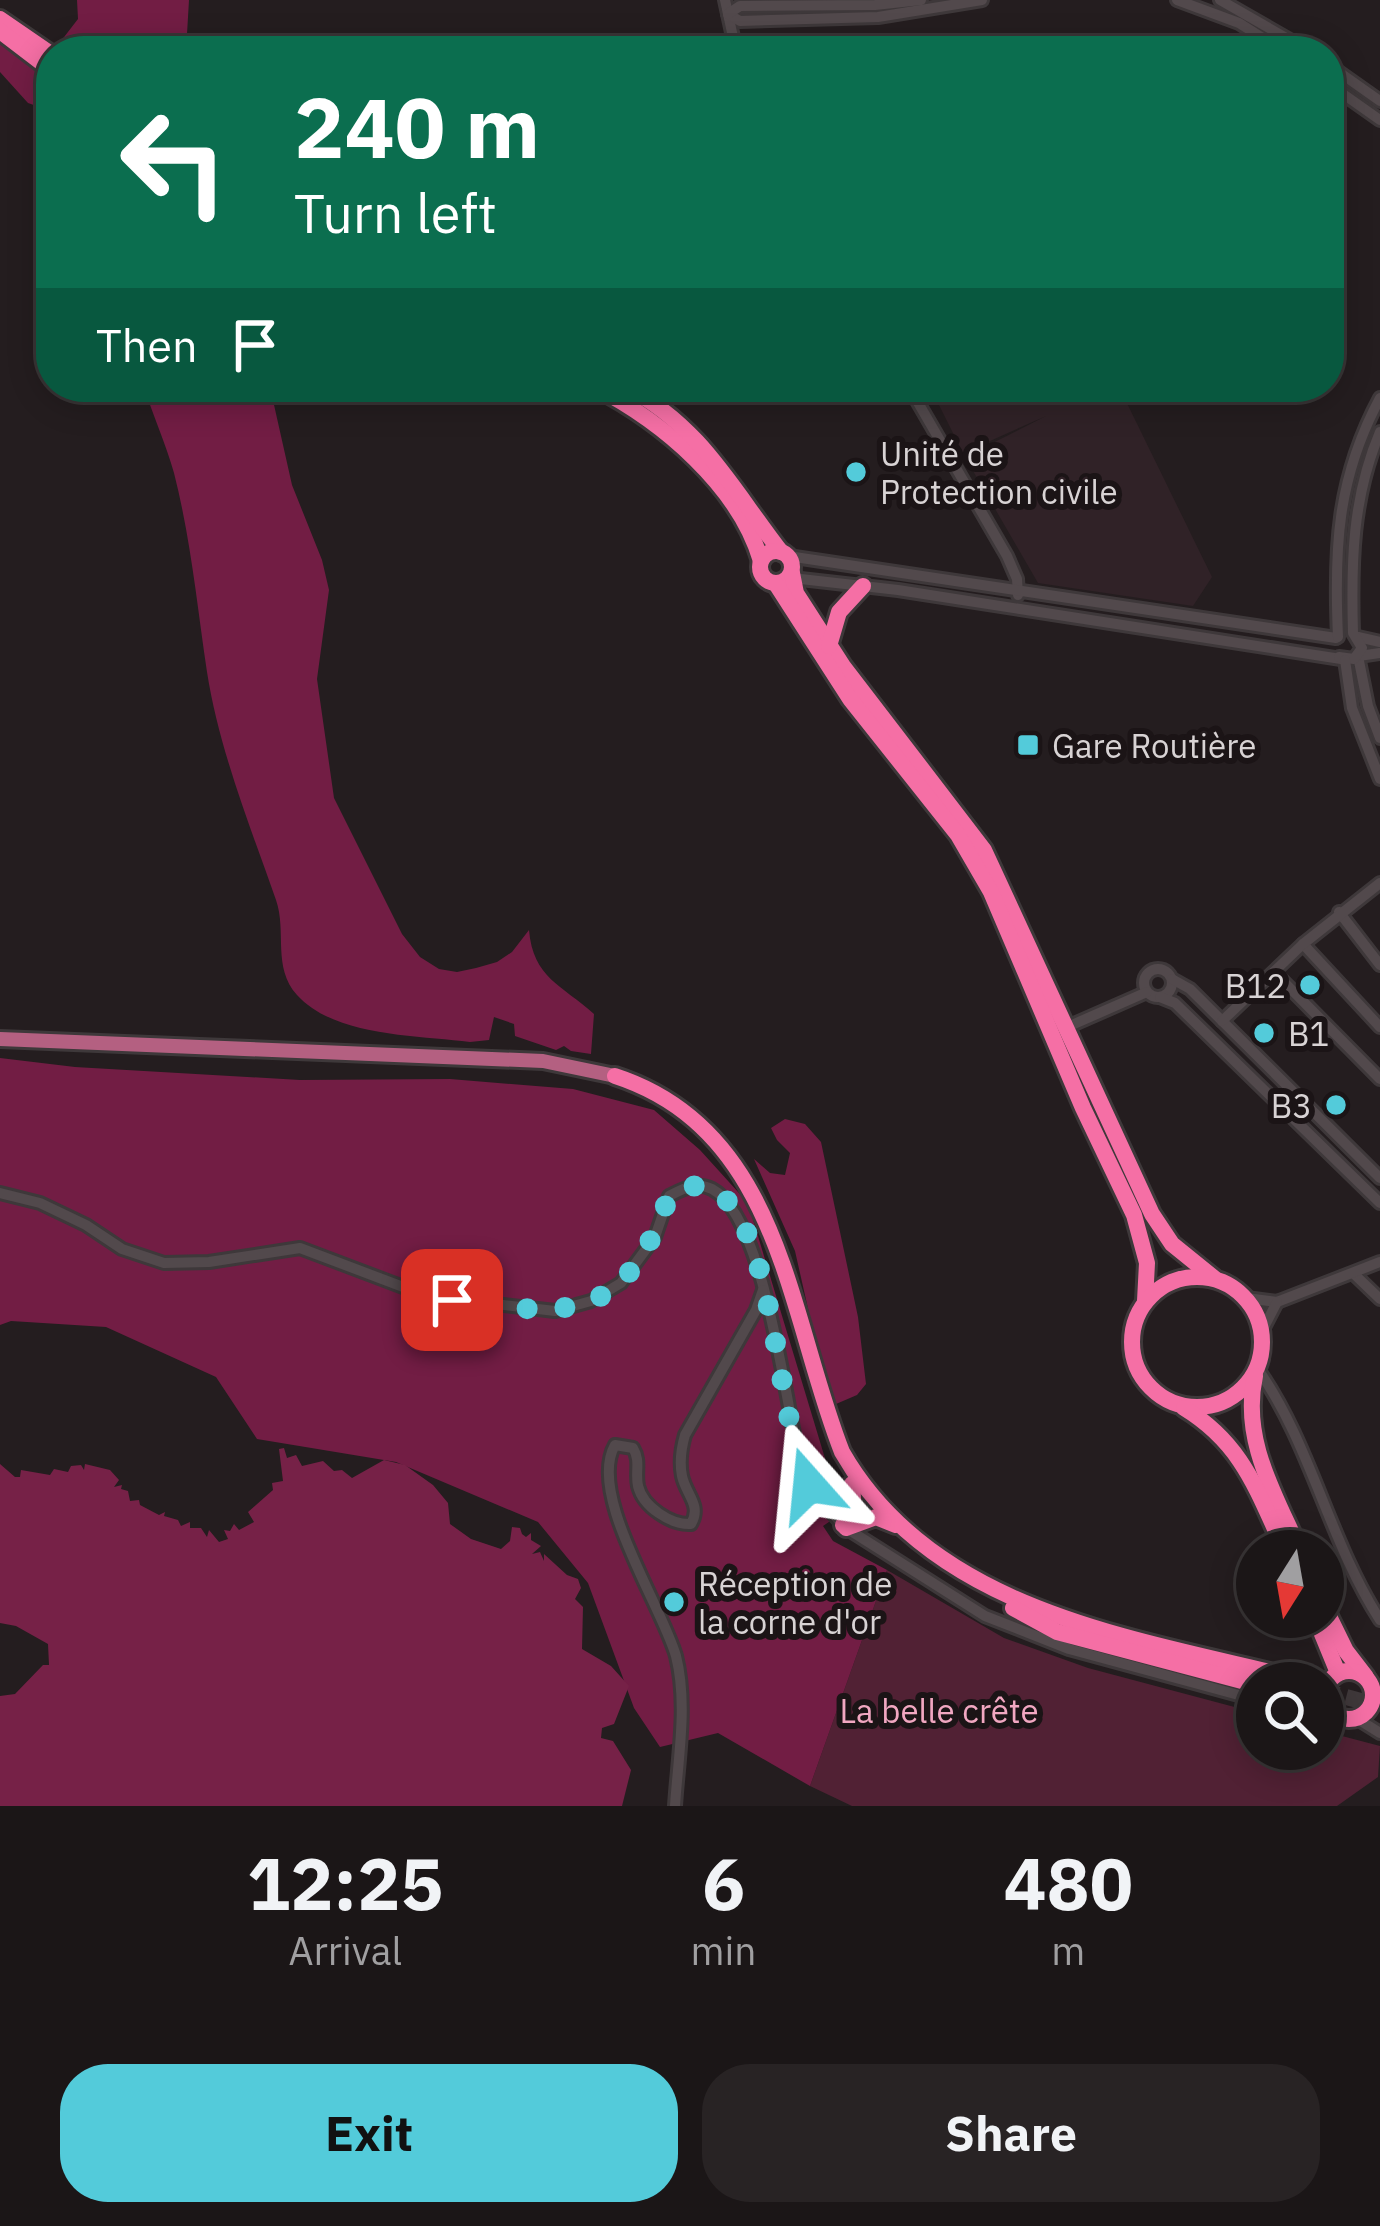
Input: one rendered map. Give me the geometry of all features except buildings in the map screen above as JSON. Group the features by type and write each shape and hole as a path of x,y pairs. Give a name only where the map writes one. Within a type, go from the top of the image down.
{"highway":[{"path":"0,19 36,44"},
{"path":"0,32 36,59"},
{"path":"620,402 704,469 732,504 761,561 764,578 786,570"},
{"path":"651,402 711,454 858,689 984,850 1161,1229 1181,1252 1246,1298 1262,1331 1251,1397 1258,1456 1291,1530"},
{"path":"761,561 770,553 786,570 850,698 958,836 991,892 1134,1215 1147,1262 1145,1301"},
{"path":"830,646 839,611 863,586"},
{"path":"615,1076 692,1125 734,1170 749,1194 788,1296 826,1432 852,1484 876,1516 942,1568 1018,1606 1250,1662"},
{"path":"615,1076 677,1109 737,1167 772,1234 842,1452 862,1483 908,1531 1057,1632 1236,1679"},
{"path":"1214,1278 1176,1279 1145,1301 1135,1318 1132,1358 1153,1391 1219,1431 1234,1448 1275,1530"},
{"path":"1178,1405 1216,1405 1233,1397 1257,1368"},
{"path":"844,1526 854,1511 852,1484"},
{"path":"844,1526 876,1516 908,1531"},
{"path":"1339,1638 1372,1683 1372,1704 1345,1714"},
{"path":"1344,1673 1353,1671 1372,1683"}],"main road":[{"path":"0,1039 543,1060 615,1076"}],"street":[{"path":"725,0 733,36"},
{"path":"728,14 740,7 921,0"},
{"path":"728,14 740,21 878,17 982,0"},
{"path":"1177,0 1239,23 1259,36"},
{"path":"1220,0 1283,36"},
{"path":"1344,76 1380,101"},
{"path":"1344,95 1380,120"},
{"path":"1380,398 1352,463 1334,559 1335,652 1351,658 1380,738"},
{"path":"918,402 1007,556 1018,593 1016,610"},
{"path":"1380,432 1366,468 1353,530 1355,635 1362,648 1351,658 1352,708 1380,779"},
{"path":"786,570 1016,610 1351,658 1380,653"},
{"path":"786,570 1018,593 1337,638 1355,635 1380,643"},
{"path":"1222,1021 1303,944 1380,883"},
{"path":"1339,913 1380,965"},
{"path":"1303,944 1380,1027"},
{"path":"1380,1178 1190,989 1162,970 1149,972 1144,984 1175,1003 1380,1203"},
{"path":"1274,972 1380,1079"},
{"path":"1065,1028 1171,989 1172,979"},
{"path":"0,1193 40,1203 86,1225 122,1250 164,1263 209,1262 300,1248 427,1296 555,1311 591,1301 621,1283 655,1237 669,1196 689,1185 711,1188 731,1205 745,1228 763,1286 802,1472 844,1526 939,1589 1017,1631 1236,1694"},
{"path":"1246,1298 1277,1302 1380,1262"},
{"path":"1354,1274 1380,1299"},
{"path":"675,1806 682,1698 679,1670 616,1513 608,1467 612,1449 620,1443 630,1445 638,1456 643,1498 673,1521 691,1523 696,1507 682,1474 680,1455 685,1435 763,1286"},
{"path":"1262,1331 1277,1302"},
{"path":"746,1324 771,1324"},
{"path":"1257,1368 1380,1620"},
{"path":"1345,1714 1380,1732"}],"shaded area":[{"path":"77,0 189,0 187,36 65,36 78,19"},
{"path":"0,44 36,70 36,106 28,103 0,72"},
{"path":"149,402 273,402 292,485 329,590 317,679 334,798 402,934 420,957 439,969 476,968 512,952 529,930 543,970 594,1014 591,1054 564,1046 556,1050 515,1036 514,1024 494,1017 489,1040 470,1042 354,1026 313,1009 289,984 276,900 212,701 174,473"},
{"path":"938,402 1126,402 1212,577 1193,606 1038,583 965,457 1046,416 963,453"},
{"path":"0,1058 300,1080 450,1079 573,1089 654,1110 700,1150 748,1203 827,1465 851,1507 823,1526 833,1541 887,1570 810,1786 718,1733 660,1747 634,1708 588,1583 538,1522 396,1462 257,1439 216,1377 106,1327 11,1321 0,1325"},
{"path":"785,1119 805,1124 821,1142 858,1317 866,1384 857,1395 836,1404 828,1397 795,1251 754,1159 770,1173 785,1175 790,1153 771,1128"},
{"path":"284,1448 287,1458 296,1455 302,1466 323,1461 352,1478 384,1460 405,1465 433,1485 448,1503 450,1524 471,1539 501,1549 510,1541 512,1527 520,1528 541,1546 532,1554 540,1552 544,1561 544,1554 578,1579 581,1588 575,1599 583,1607 582,1649 611,1666 629,1686 614,1724 602,1728 601,1738 613,1741 631,1770 622,1806 0,1806 0,1696 15,1694 43,1665 49,1665 48,1644 16,1626 0,1623 0,1464 15,1477 20,1477 21,1470 50,1475 54,1469 68,1472 71,1466 81,1465 84,1470 85,1464 110,1470 119,1480 114,1487 122,1485 130,1501 139,1500 159,1515 165,1512 164,1516 178,1520 181,1526 190,1522 190,1528 201,1528 207,1537 209,1530 219,1542 228,1539 224,1530 230,1531 234,1524 239,1530 254,1522 248,1512 273,1490 272,1483 283,1481 279,1449"}],"green space":[{"name":"La belle crête","path":"887,1570 1004,1638 1088,1668 1236,1707 1236,1770 1344,1770 1344,1737 1380,1746 1378,1777 1337,1806 852,1806 810,1786"}],"tunnel":[{"path":"1344,1697 1380,1706"}],"place":[{"name":"Unité de Protection civile","path":"856,472"},
{"name":"Gare Routière","path":"1028,745"},
{"name":"B12","path":"1310,985"},
{"name":"B1","path":"1264,1033"},
{"name":"B3","path":"1336,1105"},
{"name":"Réception de la corne d'or","path":"674,1602"}],"route":[{"path":"452,1300 555,1311 591,1301 621,1283 640,1262 655,1237 669,1196 689,1185 711,1188 731,1205 745,1228 758,1267 793,1439 809,1485"}]}
